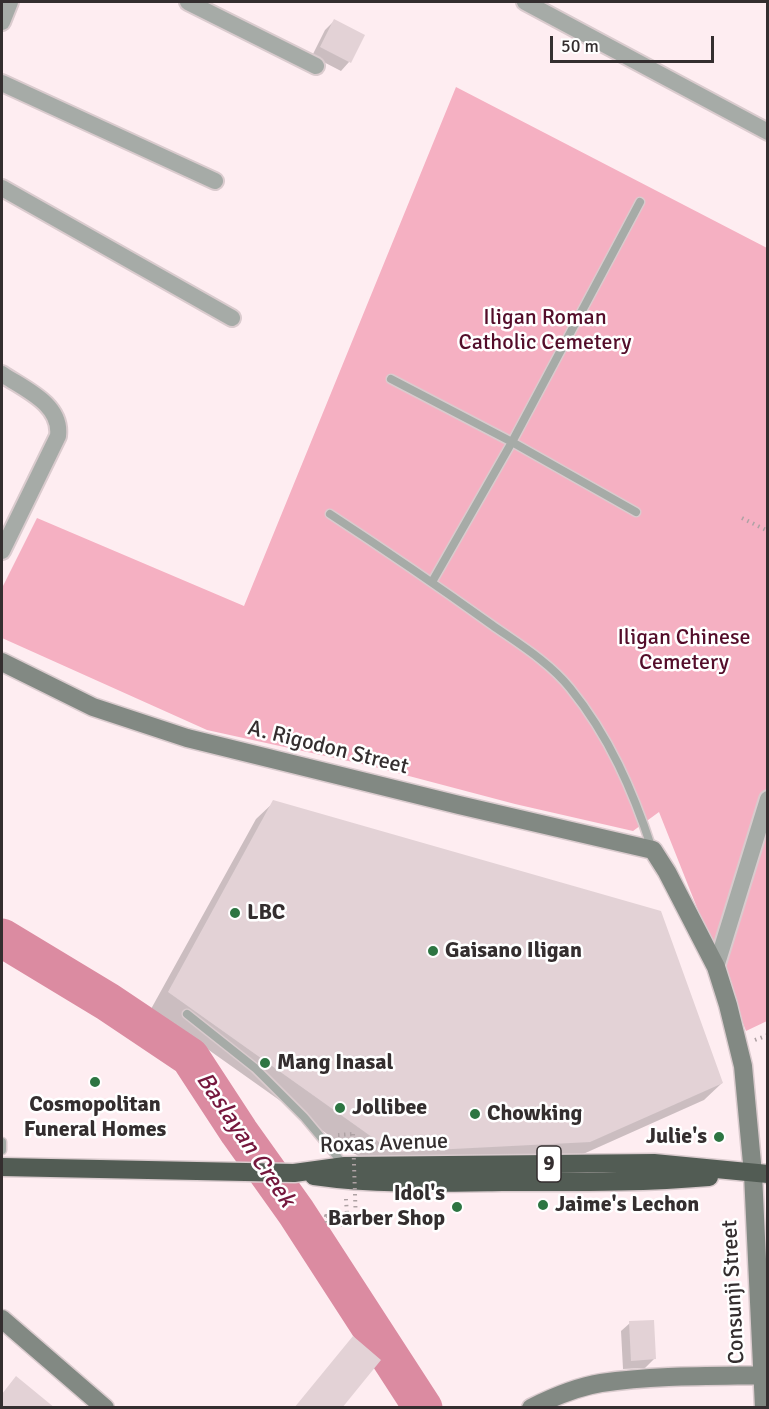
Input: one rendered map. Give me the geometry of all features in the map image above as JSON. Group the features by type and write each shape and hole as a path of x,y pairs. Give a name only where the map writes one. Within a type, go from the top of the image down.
{"highway":[{"name":"Roxas Avenue","path":"2,1167 294,1173 345,1166 654,1163 760,1174"},
{"path":"294,1173 345,1181 468,1182 654,1181 760,1174"}],"street":[{"path":"2,22 10,2"},
{"path":"188,2 316,66"},
{"path":"525,2 768,132"},
{"path":"2,83 215,181"},
{"path":"2,188 232,318"},
{"path":"2,374 46,405 56,414 60,425 58,436 2,551"},
{"name":"A. Rigodon Street","path":"2,662 93,706 187,738 653,850"},
{"path":"716,967 768,799"},
{"name":"Consunji Street","path":"653,850 667,872 716,967 743,1066 760,1174 764,1407"},
{"path":"2,1319 105,1407"},
{"path":"531,1407 558,1395 600,1383 678,1377 765,1375"}],"lane":[{"path":"432,582 512,442 640,202"},
{"path":"391,379 512,442 636,512"},
{"path":"330,514 432,582 545,663 569,686 616,758 635,799 653,850"},
{"path":"187,1014 255,1068 304,1117 345,1166"},
{"path":"2,1142 2,1150"}],"path":[{"path":"742,518 768,531"},
{"path":"331,1136 353,1134 356,1224 327,1225 326,1216 347,1215"}],"green space":[{"name":"Iligan Roman Catholic Cemetery","path":"456,87 767,248 767,1021 746,1031 659,812 633,831 515,804 371,766 207,730 2,638 2,588 37,518 244,606"}],"building":[{"path":"334,19 365,35 351,63 320,47"},
{"name":"Gaisano Iligan","path":"273,800 661,911 723,1083 590,1142 393,1152 168,992"},
{"path":"654,1320 656,1359 631,1361 629,1321"},
{"path":"353,1336 381,1360 342,1408 294,1408"},
{"path":"16,1376 55,1408 2,1408 2,1394"}],"waterway":[{"name":"Baslayan Creek","path":"2,938 108,1002 190,1057 239,1132 296,1212 423,1408"}],"place":[{"name":"LBC","path":"235,913"},
{"name":"Gaisano Iligan","path":"433,951"},
{"name":"Mang Inasal","path":"265,1063"},
{"name":"Cosmopolitan Funeral Homes","path":"95,1082"},
{"name":"Jollibee","path":"340,1108"},
{"name":"Chowking","path":"475,1114"},
{"name":"Julie's","path":"719,1137"},
{"name":"Jaime's Lechon","path":"543,1205"},
{"name":"Idol's Barber Shop","path":"457,1207"}],"park label":[{"name":"Iligan Chinese Cemetery","path":"684,650"}]}
